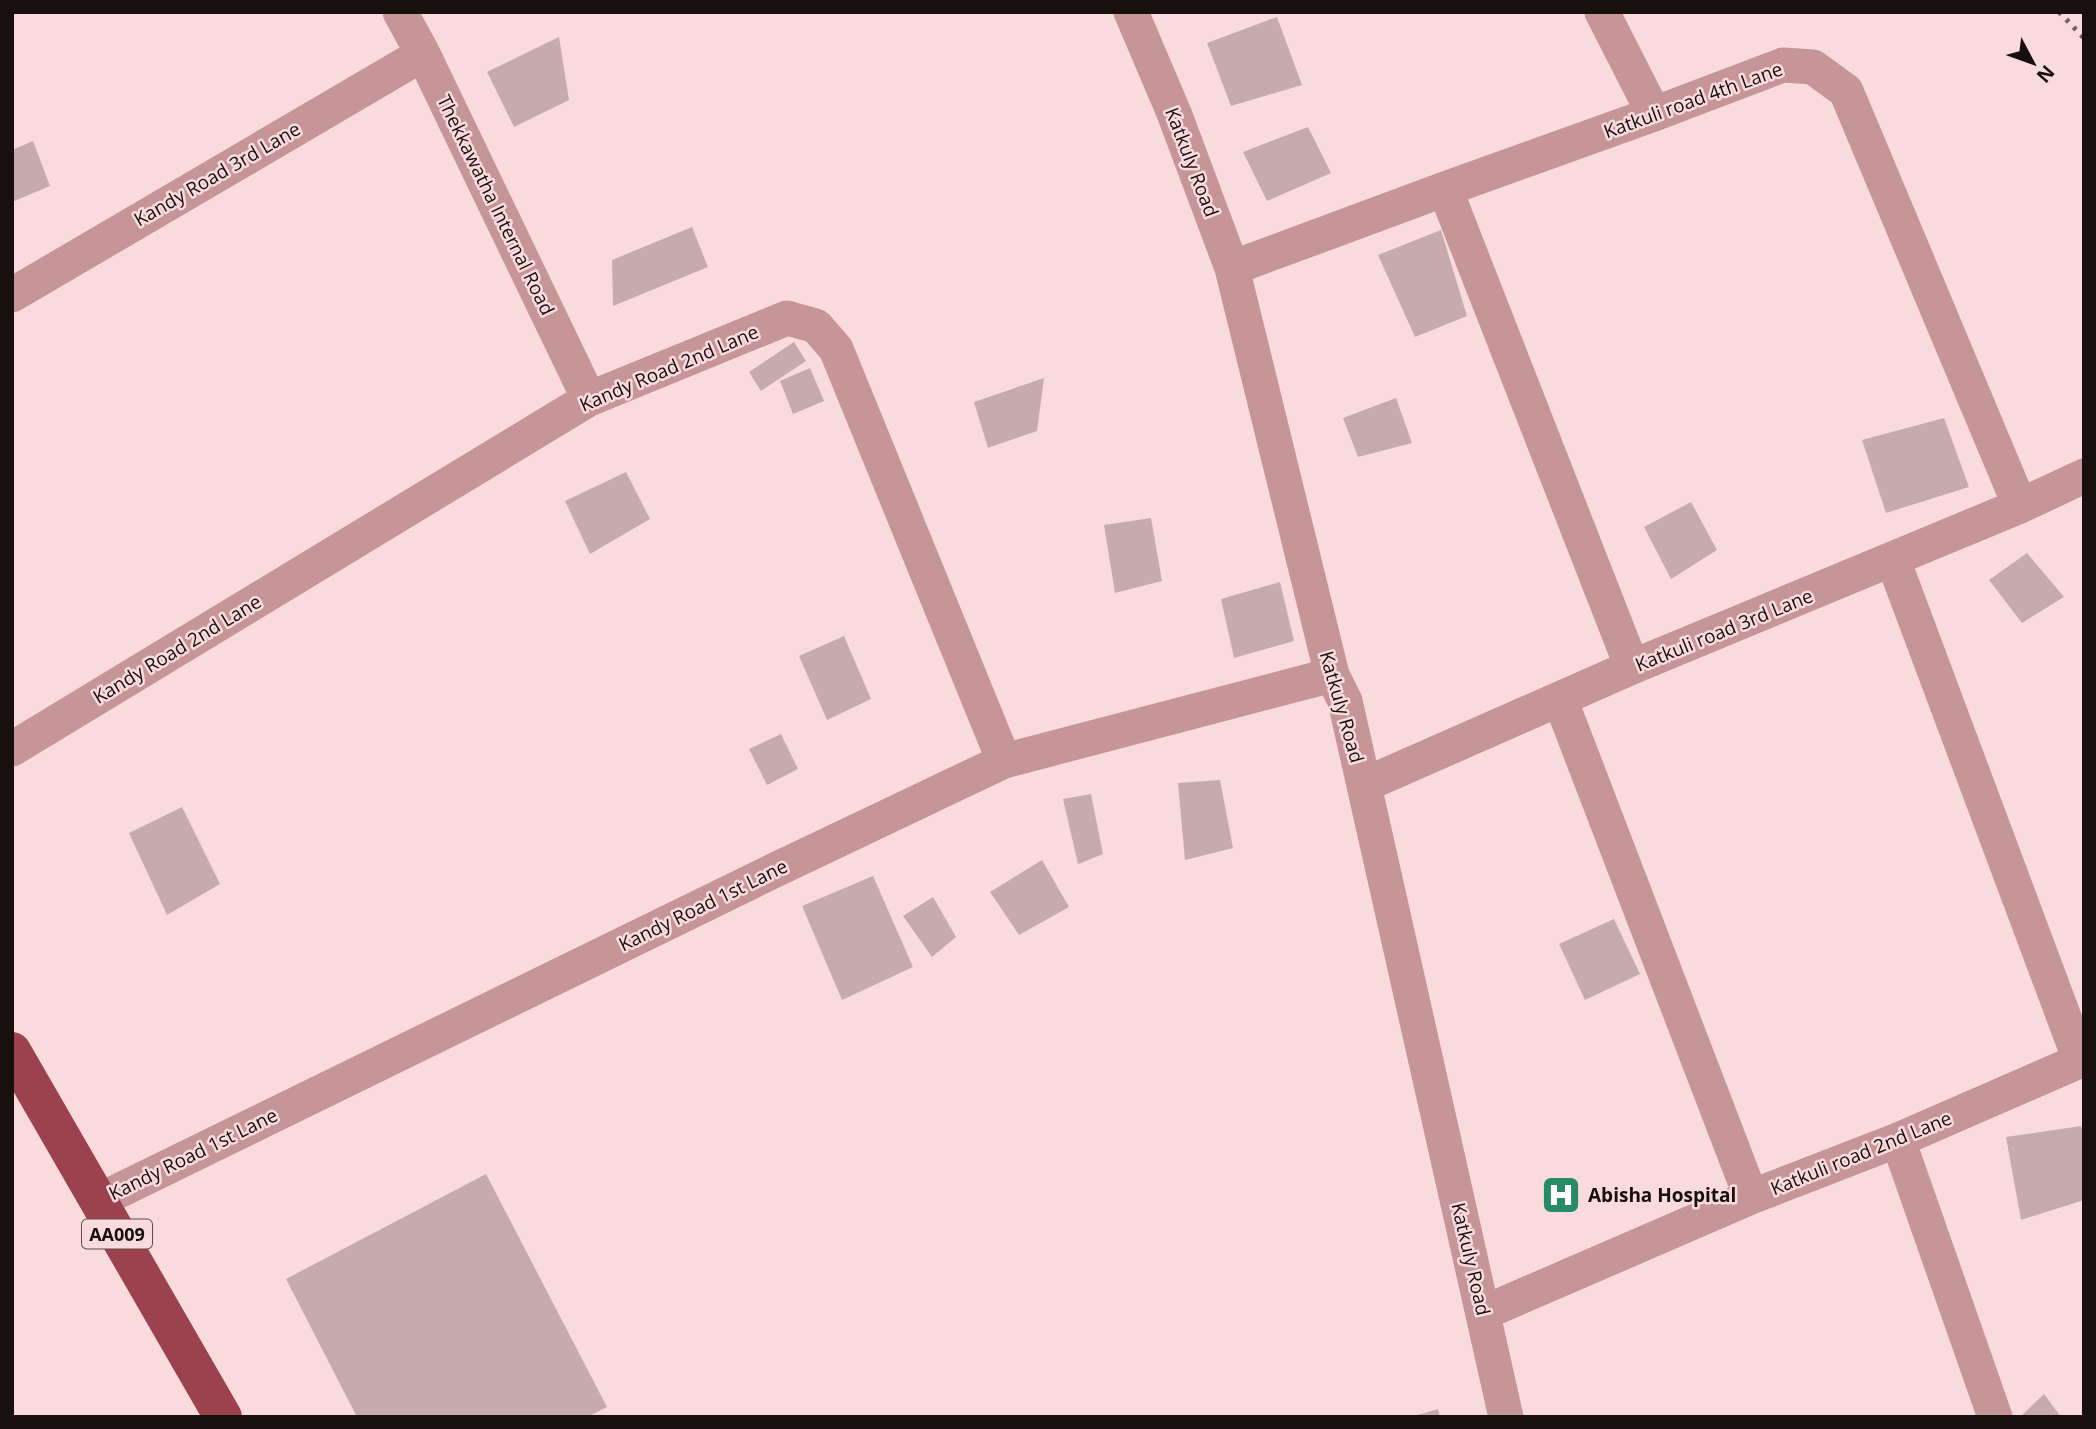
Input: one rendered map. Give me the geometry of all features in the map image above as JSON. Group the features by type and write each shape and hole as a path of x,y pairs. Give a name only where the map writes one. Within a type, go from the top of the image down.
{"highway":[{"name":"AA009","path":"12,1051 223,1417"}],"street":[{"name":"Thekkawatha Internal Road","path":"400,12 423,54 589,399"},
{"name":"Katkuly Road","path":"1131,12 1174,113 1232,268 1332,675 1345,701 1506,1417"},
{"path":"1602,12 1654,114"},
{"name":"Kandy Road 3rd Lane","path":"12,295 423,54"},
{"name":"Katkuli road 4th Lane","path":"1232,268 1783,65 1813,67 1846,91 2020,506"},
{"path":"1445,189 1632,667"},
{"name":"Kandy Road 2nd Lane","path":"12,749 589,399 788,318 816,326 836,349 1004,761"},
{"name":"Katkuli road 3rd Lane","path":"1364,785 1632,667 1893,560 2084,476"},
{"path":"1893,560 2082,1059"},
{"name":"Kandy Road 1st Lane","path":"98,1201 735,889 1004,761 1332,675"},
{"path":"1560,699 1751,1197"},
{"name":"Katkuli road 2nd Lane","path":"1483,1313 1751,1197 1898,1140 2082,1059"},
{"path":"1898,1140 1995,1417"}],"building":[{"path":"1277,17 1302,85 1231,106 1207,43"},
{"path":"559,37 569,100 514,127 487,72"},
{"path":"1308,127 1331,173 1267,201 1243,152"},
{"path":"33,141 50,186 12,202 12,150"},
{"path":"692,227 708,267 613,306 612,260"},
{"path":"1441,230 1467,316 1415,337 1378,255"},
{"path":"794,342 806,361 761,391 749,372"},
{"path":"810,368 824,401 793,414 780,381"},
{"path":"1044,378 1037,431 988,448 974,402"},
{"path":"1396,398 1412,443 1358,457 1343,418"},
{"path":"1944,418 1969,487 1886,513 1862,440"},
{"path":"626,472 650,519 590,554 565,501"},
{"path":"1691,502 1717,550 1671,579 1644,527"},
{"path":"1151,518 1162,581 1115,593 1104,525"},
{"path":"2027,553 2064,597 2022,623 1989,580"},
{"path":"1280,582 1294,641 1234,658 1221,599"},
{"path":"844,636 871,699 827,720 799,656"},
{"path":"781,734 798,769 767,785 749,749"},
{"path":"1220,780 1233,848 1185,860 1178,783"},
{"path":"1091,794 1103,854 1078,864 1063,799"},
{"path":"182,807 220,884 167,915 129,833"},
{"path":"1042,860 1069,907 1019,935 990,892"},
{"path":"873,876 913,967 842,1000 802,906"},
{"path":"933,897 956,937 932,957 903,916"},
{"path":"1614,919 1640,974 1585,1000 1559,944"},
{"path":"2081,1126 2084,1136 2084,1200 2021,1220 2006,1137"},
{"path":"486,1174 607,1407 587,1417 357,1417 286,1279"},
{"path":"2044,1394 2061,1417 2020,1417"},
{"path":"1438,1409 1440,1417 1414,1417 1414,1416"}],"railway":[{"path":"2059,12 2084,38"}],"place":[{"name":"Abisha Hospital","path":"1561,1195"}]}
